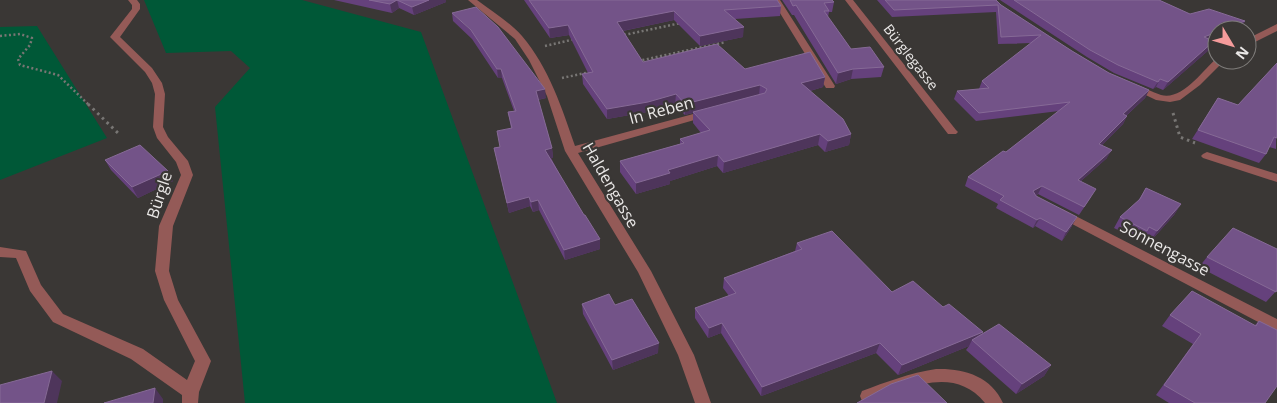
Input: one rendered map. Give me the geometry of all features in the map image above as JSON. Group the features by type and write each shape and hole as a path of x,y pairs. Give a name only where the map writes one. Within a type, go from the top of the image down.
{"street":[{"name":"Bürgle","path":"1,254 21,254 35,287 58,318 137,354 190,398 203,361 171,300 162,271 166,226 187,175 182,161 163,138 158,127 160,94 157,82 149,70 115,37 136,9 136,4 132,0"},
{"name":"Haldengasse","path":"472,0 518,37 527,50 545,82 571,151 644,271 686,355 703,403"},
{"path":"776,0 830,86"},
{"name":"Bürglegasse","path":"849,0 952,132"},
{"path":"1257,38 1277,27"},
{"path":"1121,81 1154,96 1168,99 1179,97 1209,70"},
{"name":"In Reben","path":"571,151 722,110"},
{"path":"1207,156 1277,178"},
{"name":"Sonnengasse","path":"1046,205 1277,326"},
{"path":"868,396 918,378 952,374 972,380 995,403"}],"path":[{"path":"617,35 633,34 684,21"},
{"path":"0,36 20,34 32,38 30,46 18,59 20,65 58,75 118,133"},
{"path":"527,50 576,39"},
{"path":"631,63 726,42"},
{"path":"545,82 592,72"}],"green space":[{"path":"144,0 302,0 421,32 557,403 245,403 215,107 250,68 231,51 166,53"},
{"path":"37,26 107,138 0,180 0,27"}],"building":[{"path":"369,0 397,0 390,4"},
{"path":"397,0 429,0 412,7"},
{"path":"529,0 777,0 781,6 724,10 744,27 700,36 674,11 617,22 643,62 717,44 745,69 810,52 825,77 801,83 843,119 851,134 828,141 820,134 724,162 718,155 668,170 670,173 636,183 620,161 684,143 680,139 710,130 693,112 765,93 767,89 760,85 685,104 676,94 648,102 607,109 582,74 593,72 568,25 549,28"},
{"path":"790,0 832,0 834,2 824,3 829,11 824,11 851,49 870,47 884,67 853,69 838,73 796,5 793,6"},
{"path":"885,0 996,0 1072,51 1109,73 1149,90 1123,114 1127,116 1099,144 1112,150 1078,180 1096,189 1084,207 1042,186 1033,191 1036,196 1077,217 1066,232 1040,218 1037,220 1000,200 1004,196 968,177 1003,151 1006,152 1070,102 979,113 957,91 989,88 982,81 1041,35 1001,37 998,5 894,10"},
{"path":"1014,0 1159,0 1190,14 1209,9 1242,20 1207,20 1207,36 1204,37 1207,38 1207,47 1168,82 1160,79 1158,82 1118,65 1090,50"},
{"path":"476,7 498,27 545,89 536,91 552,148 545,150 600,239 564,250 538,200 531,202 529,197 507,203 494,148 500,147 497,131 512,128 508,112 516,111 501,69 497,69 471,30 452,13"},
{"path":"1277,63 1277,138 1274,137 1266,154 1198,130 1218,98 1238,105"},
{"path":"140,145 168,171 132,187 105,160"},
{"path":"1146,188 1181,204 1157,231 1149,227 1147,231 1120,217 1140,199"},
{"path":"1233,228 1277,249 1276,292 1207,257"},
{"path":"832,231 892,292 913,281 943,307 949,304 983,332 902,365 880,343 762,387 722,323 709,328 695,308 736,293 724,278 802,249 797,243"},
{"path":"1192,291 1256,326 1259,321 1277,330 1277,386 1265,403 1195,403 1164,385 1201,334 1170,315"},
{"path":"609,294 615,305 632,299 659,343 612,360 582,304"},
{"path":"999,324 1051,365 1022,384 972,340"},
{"path":"52,371 44,403 0,403 0,385"},
{"path":"918,375 947,403 857,403 891,384"},
{"path":"155,388 153,403 104,403"}]}
